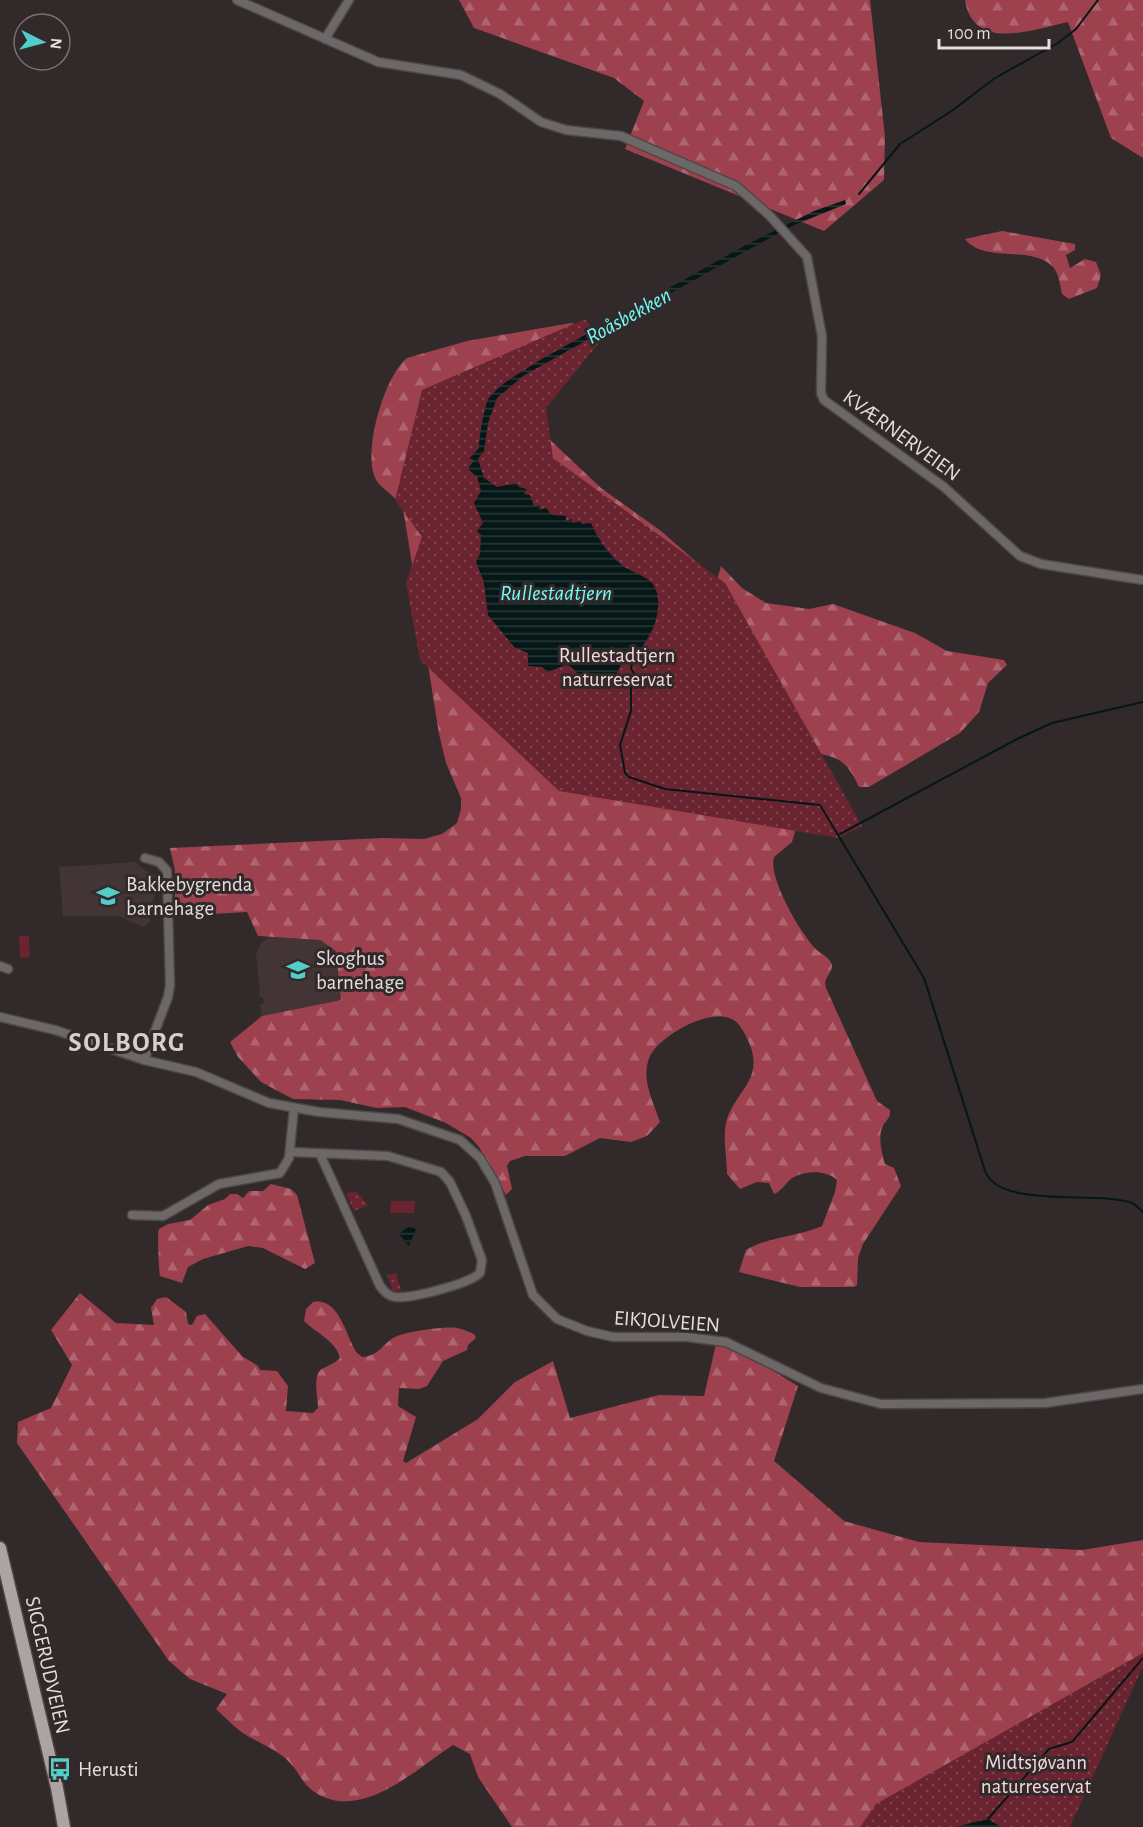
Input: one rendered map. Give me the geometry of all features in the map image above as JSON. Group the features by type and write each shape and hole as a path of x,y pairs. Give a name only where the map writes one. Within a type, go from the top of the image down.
{"main road":[{"name":"SIGGERUDVEIEN","path":"0,1548 53,1770 64,1827"}],"street":[{"name":"KVÆRNERVEIEN","path":"239,0 388,64 461,75 500,94 528,115 552,126 610,133 633,140 736,186 780,227 807,257 822,336 821,393 824,400 944,487 1020,556 1041,564 1143,580"},
{"path":"326,39 349,0"},
{"path":"144,1060 168,998 170,985 167,871 159,862 145,858"},
{"name":"EIKJOLVEIEN","path":"0,1017 55,1030 144,1060 204,1075 245,1095 294,1108 398,1119 453,1136 469,1146 489,1170 534,1295 557,1319 587,1331 614,1337 687,1337 726,1342 821,1388 881,1404 1045,1403 1143,1389"},
{"path":"132,1215 163,1216 219,1184 277,1174 287,1164 294,1108"},
{"path":"290,1152 388,1156 445,1174 479,1248 482,1260 480,1273 465,1283 402,1297 389,1295 380,1286 320,1154"}],"shaded area":[{"name":"Bakkebygrenda barnehage","path":"135,862 146,871 159,876 149,923 143,927 119,916 63,916 59,867"},
{"name":"Skoghus barnehage","path":"269,937 320,940 336,951 341,1000 262,1016 260,1004 264,1003 263,997 260,997 256,953 261,943"}],"green space":[{"path":"459,0 870,0 885,137 884,180 824,231 625,149 644,101 614,78 474,28"},
{"path":"965,0 1143,0 1143,158 1111,138 1068,22 1023,32 1007,34 992,32 980,27 970,16"},
{"path":"1002,231 1075,244 1075,250 1066,255 1070,268 1085,259 1096,262 1101,275 1097,288 1069,299 1062,294 1055,270 1044,260 1033,256 984,251 965,239"},
{"name":"Rullestadtjern naturreservat","path":"585,319 602,339 546,408 553,458 725,583 862,826 838,838 559,791 420,660 406,583 422,537 395,500 422,390"},
{"path":"571,323 580,325 500,380 795,832 792,842 774,857 773,866 780,890 800,928 815,948 831,963 832,968 825,983 826,988 877,1101 890,1110 880,1136 881,1146 885,1164 894,1168 901,1186 863,1244 858,1258 857,1285 854,1287 800,1287 739,1272 746,1250 755,1245 822,1226 835,1192 837,1180 827,1174 802,1174 791,1179 774,1194 769,1183 757,1182 740,1189 727,1174 725,1139 727,1119 751,1076 753,1067 753,1057 747,1037 739,1025 730,1019 705,1018 678,1030 656,1047 650,1056 646,1073 651,1098 660,1122 647,1136 631,1142 600,1138 565,1156 525,1156 510,1161 507,1166 512,1189 506,1195 479,1147 471,1138 446,1123 405,1107 377,1108 340,1100 293,1099 261,1082 238,1057 230,1042 262,1016 341,1000 336,951 320,940 258,936 247,912 175,916 175,871 170,848 383,838 424,839 442,834 457,823 461,798 446,763 439,734 404,514 397,501 380,485 374,475 372,447 378,412 391,380 407,358 467,341"},
{"path":"501,406 548,438 601,488 661,531 717,580 721,566 742,588 766,603 809,609 833,604 915,633 947,651 1004,660 1007,665 988,683 979,712 960,733 869,787 859,787 849,770 839,760 806,751"},
{"path":"19,936 29,936 30,957 20,958"},
{"path":"271,1184 291,1189 297,1195 315,1263 305,1269 263,1248 248,1246 203,1259 188,1267 182,1283 160,1276 159,1229 168,1224 190,1220 208,1205 225,1199 230,1194 237,1194 243,1198 249,1191 263,1191"},
{"path":"357,1192 368,1205 354,1211 346,1193"},
{"path":"391,1201 415,1201 414,1213 390,1213"},
{"path":"396,1273 401,1290 393,1292 387,1275"},
{"path":"80,1293 116,1323 154,1325 151,1308 157,1299 166,1297 186,1312 188,1324 192,1325 197,1316 205,1314 242,1356 258,1366 260,1370 277,1371 288,1386 286,1411 313,1413 318,1408 317,1376 322,1369 340,1358 335,1347 304,1321 306,1309 313,1302 322,1302 335,1310 356,1352 362,1357 376,1353 393,1338 414,1332 451,1328 474,1334 476,1338 468,1345 467,1350 443,1361 427,1386 419,1389 399,1388 398,1406 416,1417 403,1461 406,1463 478,1419 515,1382 553,1361 570,1418 659,1395 704,1396 716,1344 747,1355 798,1386 774,1461 844,1521 919,1542 1082,1550 1143,1540 1143,1667 1096,1730 897,1827 512,1827 478,1777 470,1754 453,1745 387,1789 350,1801 331,1799 313,1791 285,1758 240,1731 216,1709 227,1694 190,1679 169,1661 17,1443 18,1422 51,1408 72,1365 51,1330"},
{"name":"Midtsjøvann naturreservat","path":"1143,1653 1143,1666 1070,1827 860,1827 876,1804"}],"water":[{"name":"Rullestadtjern","path":"845,200 846,204 794,225 523,376 497,398 488,423 484,451 478,459 484,478 497,487 517,483 519,487 527,489 524,494 530,495 534,506 540,505 539,510 546,508 552,515 566,516 566,521 572,519 572,523 580,521 582,524 591,523 604,546 618,562 651,582 655,587 658,600 653,629 646,642 639,650 627,653 617,673 608,680 581,677 570,666 565,665 548,672 542,667 528,666 528,653 514,647 488,615 484,583 476,561 480,554 481,535 477,531 483,523 474,503 481,491 477,477 468,469 474,460 469,459 479,448 482,422 489,398 506,382 540,360 746,245 814,211"},
{"path":"409,1226 416,1229 409,1246 399,1234"},
{"path":"988,1819 1001,1827 955,1827"}],"waterway":[{"name":"Roåsbekken","path":"859,194 900,144 953,110 995,78 1058,43 1076,29 1098,0"},
{"path":"634,653 631,668 635,675 631,684 631,711 620,745 625,773 629,777 665,789 820,805 924,978 985,1171 994,1183 1010,1191 1029,1195 1117,1199 1132,1203 1143,1212"},
{"path":"840,834 1017,739 1052,723 1143,702"},
{"path":"988,1819 1049,1749 1072,1742 1143,1658"}],"place":[{"name":"Bakkebygrenda barnehage","path":"108,896"},
{"name":"Skoghus barnehage","path":"298,970"},
{"name":"Herusti","path":"60,1769"}],"district":[{"name":"SOLBORG","path":"127,1042"}]}
